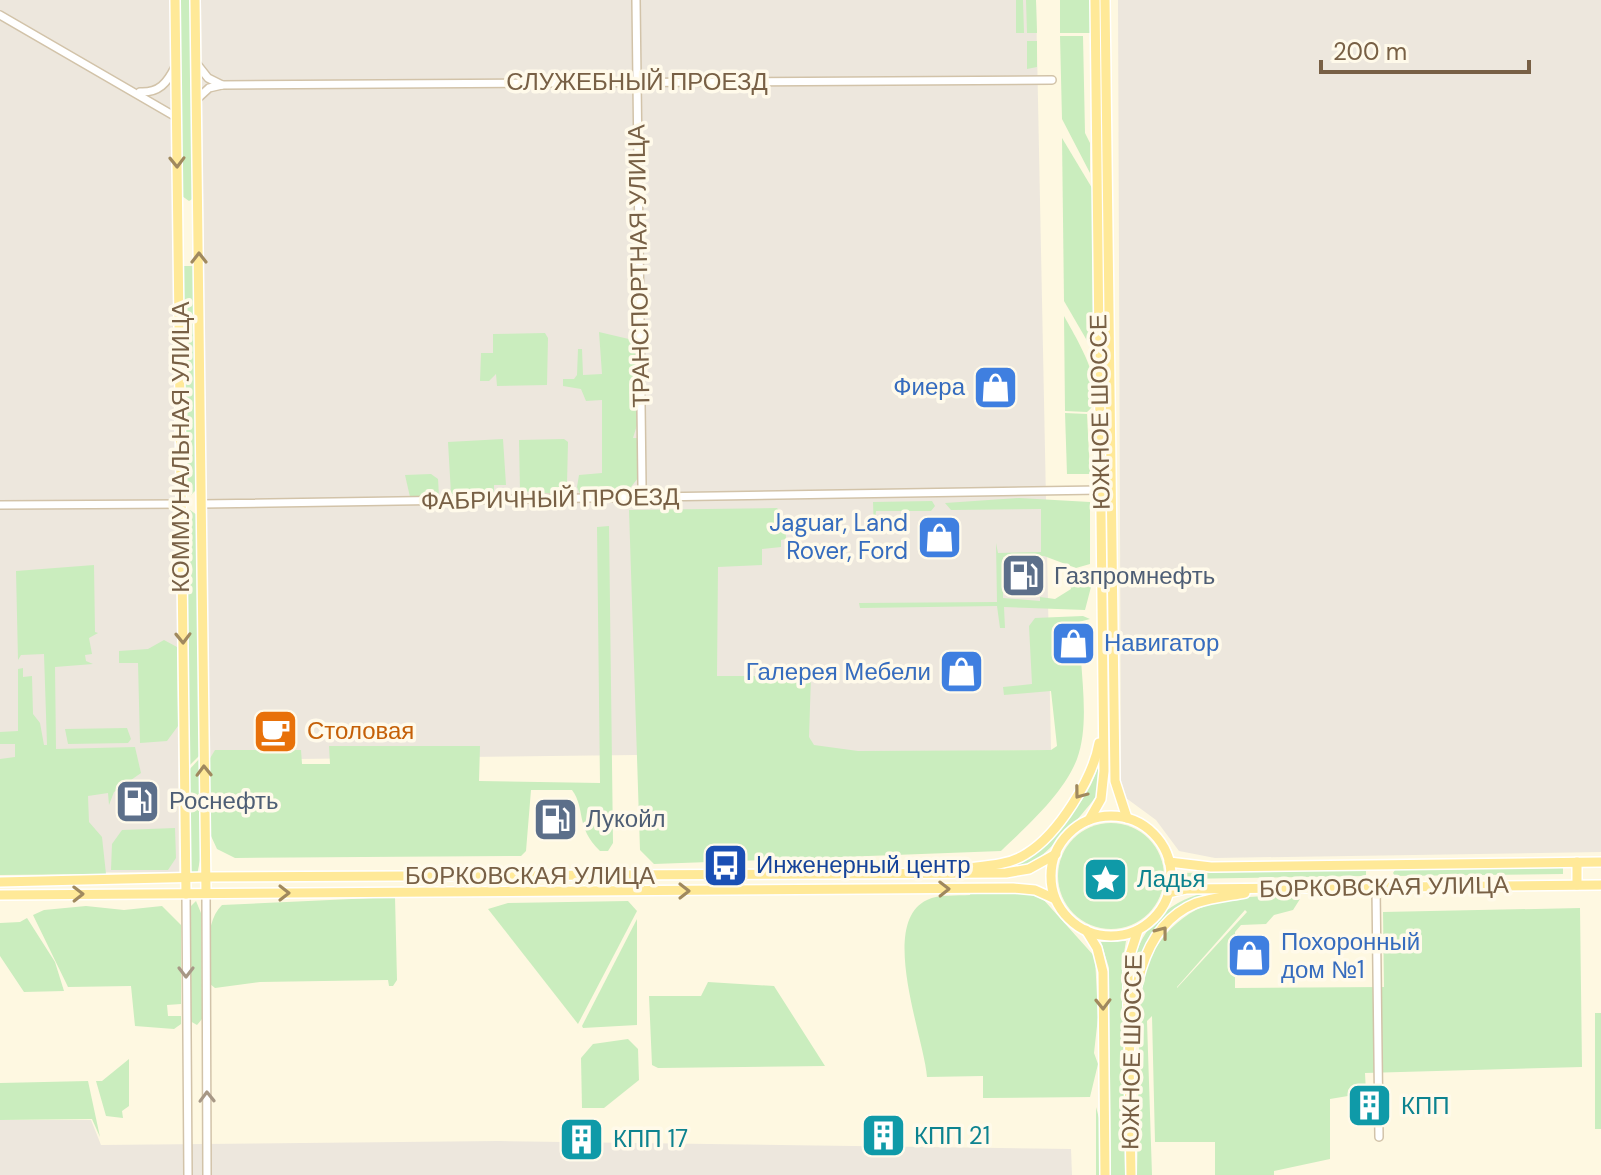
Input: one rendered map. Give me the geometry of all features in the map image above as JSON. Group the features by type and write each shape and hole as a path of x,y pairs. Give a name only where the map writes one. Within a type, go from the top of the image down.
{"main road":[{"name":"КОММУНАЛЬНАЯ УЛИЦА","path":"175,0 186,894"},
{"name":"КОММУНАЛЬНАЯ УЛИЦА","path":"195,0 206,893"},
{"name":"ЮЖНОЕ ШОССЕ","path":"1089,820 1104,787 1095,0"},
{"name":"ЮЖНОЕ ШОССЕ","path":"1105,0 1115,781 1127,818"},
{"path":"178,199 191,205 198,199"},
{"path":"179,222 188,215 198,223"},
{"name":"ФАБРИЧНЫЙ ПРОЕЗД","path":"182,504 201,504"},
{"path":"928,874 1012,860 1034,848 1087,786 1095,765 1103,720"},
{"path":"1108,816 1127,818 1152,833 1169,862 1168,893 1159,912 1138,930 1111,936 1086,930 1071,921 1055,899 1051,876 1056,854 1071,831 1089,820 1108,816"},
{"name":"БОРКОВСКАЯ УЛИЦА","path":"0,882 186,877 1006,873 1029,869 1056,854"},
{"name":"БОРКОВСКАЯ УЛИЦА","path":"1169,862 1211,867 1601,862"},
{"path":"1577,862 1577,885"},
{"path":"640,891 641,876"},
{"name":"БОРКОВСКАЯ УЛИЦА","path":"1168,893 1186,889 1601,885"},
{"name":"БОРКОВСКАЯ УЛИЦА","path":"0,895 1013,888 1035,890 1055,899"},
{"path":"1129,1059 1141,965 1164,929 1175,916 1199,902 1270,889"},
{"name":"ЮЖНОЕ ШОССЕ","path":"1086,930 1097,948 1103,972 1105,1175"},
{"name":"ЮЖНОЕ ШОССЕ","path":"1131,1175 1128,961 1138,930"}],"street":[{"name":"ТРАНСПОРТНАЯ УЛИЦА","path":"636,0 642,485"},
{"path":"0,15 176,117"},
{"path":"195,61 201,71 222,85"},
{"path":"135,92 158,89 169,79 176,65"},
{"name":"СЛУЖЕБНЫЙ ПРОЕЗД","path":"196,100 209,88 222,85 1052,80"},
{"name":"ФАБРИЧНЫЙ ПРОЕЗД","path":"201,504 1101,490"},
{"name":"ФАБРИЧНЫЙ ПРОЕЗД","path":"0,505 182,504"},
{"path":"1376,888 1379,1137"},
{"path":"206,893 207,1175"},
{"path":"186,894 188,1175"}],"shaded area":[{"path":"0,0 172,0 179,872 0,873"},
{"path":"201,0 1036,0 1051,750 209,760"},
{"path":"1118,0 1601,0 1601,852 1215,858 1179,851 1156,820 1126,798 1121,784"},
{"path":"0,1120 91,1120 101,1145 499,1141 1071,1149 1072,1175 0,1175"}],"green space":[{"path":"179,0 191,0 194,198 189,201 182,196"},
{"path":"1016,0 1023,0 1024,33 1016,33"},
{"path":"1026,0 1036,0 1037,33 1027,33"},
{"path":"1060,0 1090,0 1090,33 1060,33"},
{"path":"1060,36 1083,36 1085,133 1090,143 1090,173 1062,119"},
{"path":"1027,41 1037,41 1037,67 1027,69"},
{"path":"1062,138 1092,188 1093,351 1064,301"},
{"path":"183,266 195,266 197,489 191,495 185,489"},
{"path":"1064,316 1094,379 1094,404 1087,412 1065,411"},
{"path":"599,332 633,340 635,344 637,425 633,438 637,438 638,478 627,492 580,494 577,487 579,475 602,473 602,400 586,401 581,389 563,386 563,379 574,379 577,375 578,349 582,349 583,375 602,374"},
{"path":"545,333 548,338 547,385 497,386 496,374 489,381 480,381 481,353 493,353 493,334"},
{"path":"1065,413 1087,414 1090,474 1067,474"},
{"path":"503,439 506,485 494,485 494,492 451,494 448,442"},
{"path":"564,439 568,442 567,484 561,494 520,491 519,440"},
{"path":"431,474 438,479 439,496 410,497 405,475"},
{"path":"1019,498 1090,502 1090,564 1076,568 1044,556 1003,557 1003,598 1055,599 1071,589 1070,585 1085,583 1091,587 1085,610 1004,607 1005,628 1000,628 997,606 860,608 859,603 997,602 996,543 998,553 1041,552 1041,509 951,510 945,503"},
{"path":"932,501 935,506 931,511 876,511 874,531 873,502"},
{"path":"777,508 785,518 786,539 781,540 781,547 762,549 762,565 718,567 717,676 811,676 809,737 814,745 858,751 1051,750 1057,746 1051,691 1004,695 1003,687 1032,684 1029,626 1035,618 1083,616 1090,619 1075,623 1067,637 1068,660 1081,659 1084,723 1077,759 1054,796 1001,851 654,864 640,850 629,510"},
{"path":"190,510 197,515 200,755 188,767 185,514"},
{"path":"609,526 613,843 608,851 600,851 587,834 572,790 531,790 526,851 521,856 235,858 217,849 211,836 209,760 215,750 301,750 302,764 330,764 329,746 480,746 479,781 600,783 597,527"},
{"path":"94,565 95,632 98,633 89,638 92,654 85,655 86,661 93,664 55,667 56,749 135,747 141,773 114,792 109,805 108,793 88,796 89,822 102,837 106,874 0,875 0,759 15,757 15,744 0,744 0,732 18,731 18,669 23,668 23,677 32,676 33,714 40,723 44,745 47,745 44,654 21,655 18,660 16,571"},
{"path":"164,640 177,647 178,726 167,741 140,743 138,663 119,663 119,651 148,649"},
{"path":"127,728 131,739 128,743 68,744 65,729"},
{"path":"200,758 201,855 197,875 191,873 189,867 188,771"},
{"path":"1099,762 1097,794 1078,818 1033,862 1008,866 1050,835 1076,809 1094,778"},
{"path":"1111,823 1131,827 1148,839 1160,856 1164,876 1160,896 1148,913 1131,925 1111,929 1091,925 1074,913 1062,896 1058,876 1062,856 1074,839 1091,827"},
{"path":"175,828 176,858 168,870 111,870 112,844 122,830"},
{"path":"1563,868 1563,874 1395,876 1393,873 1395,870"},
{"path":"1366,870 1366,876 1179,879 1178,873"},
{"path":"1008,889 1042,898 1095,957 1098,1017 1094,1053 1098,1064 1090,1097 983,1098 983,1076 927,1077 905,956 906,932 913,913 932,898 970,895 971,890"},
{"path":"1298,894 1300,899 1293,910 1274,915 1266,924 1241,925 1235,932 1235,988 1384,987 1383,912 1580,908 1582,1067 1365,1073 1366,1093 1330,1099 1330,1159 1274,1171 1274,1175 1215,1175 1215,1142 1155,1142 1152,1016 1147,1021 1152,1175 1137,1175 1140,996 1145,971 1155,949 1180,920 1210,904","holes":["1245,910 1247,912 1177,988"]},
{"path":"1197,895 1209,895 1185,907 1162,928 1143,953 1133,978 1137,951 1151,926 1172,907"},
{"path":"395,897 397,980 393,986 389,986 388,980 260,982 215,988 210,984 210,932 222,905"},
{"path":"196,901 201,913 202,1019 197,1025 190,1021 189,908"},
{"path":"628,901 637,911 578,1024 488,909 508,903"},
{"path":"86,906 124,910 162,906 181,925 181,1004 167,1005 168,1016 181,1016 181,1024 174,1029 135,1026 131,986 68,987 33,915 44,910"},
{"path":"27,918 55,962 64,991 24,992 0,956 0,923 20,922"},
{"path":"637,919 637,1025 583,1028 582,1026"},
{"path":"1126,941 1122,965 1125,1175 1111,1175 1109,968 1101,942"},
{"path":"708,982 774,986 825,1066 658,1068 652,1065 649,996 701,996"},
{"path":"1595,1013 1601,1013 1601,1129 1595,1129"},
{"path":"628,1039 638,1049 639,1080 604,1108 582,1108 581,1058 593,1044"},
{"path":"129,1059 129,1106 122,1111 123,1118 106,1116 96,1081 102,1081"},
{"path":"88,1081 100,1137 92,1119 0,1120 0,1083"},
{"path":"1096,1107 1099,1118 1100,1175 1096,1175"}],"place":[{"name":"Фиера","path":"996,387"},
{"name":"Jaguar, Land Rover, Ford","path":"939,537"},
{"name":"Газпромнефть","path":"1023,576"},
{"name":"Навигатор","path":"1073,643"},
{"name":"Галерея Мебели","path":"962,672"},
{"name":"Столовая","path":"276,731"},
{"name":"Роснефть","path":"138,801"},
{"name":"Лукойл","path":"555,819"},
{"name":"Инженерный центр","path":"725,865"},
{"name":"Ладья","path":"1106,879"},
{"name":"Похоронный дом №1","path":"1250,956"},
{"name":"КПП","path":"1370,1106"},
{"name":"КПП 21","path":"883,1136"},
{"name":"КПП 17","path":"582,1139"}]}
